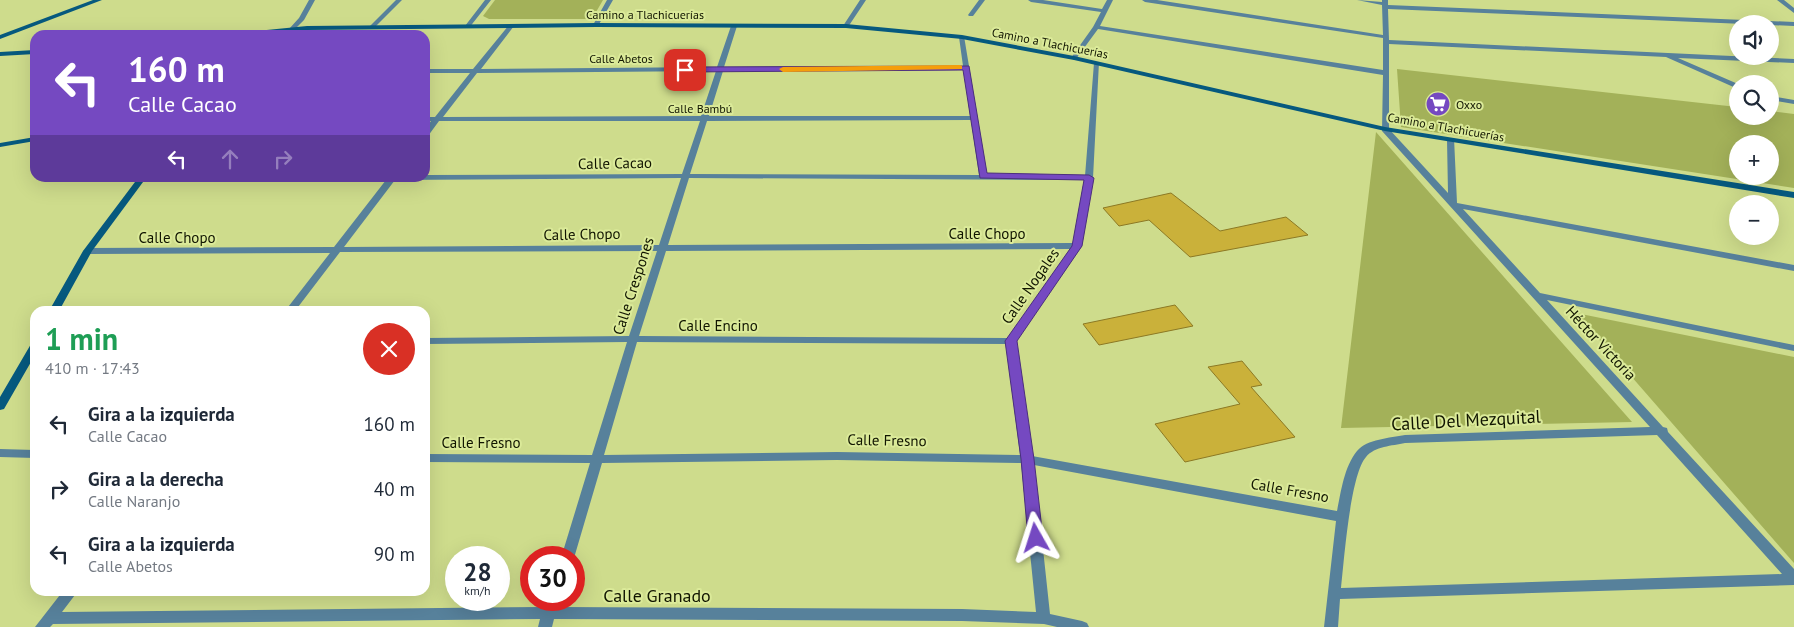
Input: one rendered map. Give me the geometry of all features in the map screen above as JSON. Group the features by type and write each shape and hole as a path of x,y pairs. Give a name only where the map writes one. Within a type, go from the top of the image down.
{"street":[{"path":"0,37 99,0"},
{"path":"290,30 302,19 312,0"},
{"path":"372,27 399,0"},
{"path":"467,27 488,0"},
{"path":"596,25 610,0"},
{"path":"846,26 863,0"},
{"path":"971,15 982,0"},
{"path":"1031,0 1105,11"},
{"path":"1074,58 1096,27 1110,0"},
{"path":"1145,0 1386,40 1794,61"},
{"path":"1360,0 1385,4 1794,24"},
{"path":"1780,0 1794,11"},
{"path":"1385,4 1388,73 1385,129"},
{"name":"Camino a Tlachicuerías","path":"322,30 372,27 596,25 846,26 962,37 1097,63 1385,129 1794,195"},
{"path":"430,127 511,26"},
{"name":"Calle Crespones","path":"571,546 632,339 734,26"},
{"path":"1096,27 1388,73"},
{"path":"962,37 983,176"},
{"path":"0,54 30,52"},
{"path":"1666,55 1729,83"},
{"name":"Calle Nogales","path":"1044,618 1027,459 1011,341 1077,246 1089,178 1097,63"},
{"name":"Calle Abetos","path":"430,71 966,68"},
{"path":"1779,100 1794,102"},
{"name":"Calle Bambú","path":"430,119 704,120 975,118"},
{"name":"Héctor Victoria","path":"1385,129 1663,431 1794,578"},
{"path":"0,145 30,140"},
{"path":"1452,140 1454,203 1794,268"},
{"name":"Calle Cacao","path":"430,178 983,176 1089,178"},
{"path":"57,306 88,251 139,182"},
{"path":"294,306 389,182"},
{"name":"Calle Chopo","path":"88,251 1077,246"},
{"path":"1536,295 1794,348"},
{"name":"Calle Encino","path":"430,341 632,339 1011,341"},
{"path":"0,406 30,355"},
{"name":"Calle Del Mezquital","path":"1331,627 1342,517 1353,466 1362,454 1377,444 1404,439 1663,431"},
{"path":"0,453 30,454"},
{"name":"Calle Fresno","path":"430,458 597,459 837,456 1027,459 1342,517"},
{"path":"1334,594 1794,578"},
{"path":"46,622 67,596"},
{"name":"Calle Granado","path":"46,622 520,608"},
{"name":"Calle Granado","path":"585,608 1044,618 1082,627"},
{"path":"545,627 550,611"}],"green space":[{"path":"495,0 603,0 592,19 489,19 483,16"},
{"path":"1397,69 1729,106 1729,125 1779,125 1779,112 1794,114 1794,188 1775,185 1779,185 1779,135 1729,135 1729,178 1401,127"},
{"path":"1376,132 1632,422 1341,428"},
{"path":"1576,313 1794,357 1794,563"}],"building":[{"path":"1171,193 1220,231 1286,217 1308,235 1190,257 1149,220 1119,226 1103,208"},
{"path":"1175,305 1193,326 1099,345 1083,324"},
{"path":"1242,361 1262,385 1251,387 1295,437 1185,462 1155,424 1240,404 1208,367"}],"slow traffic":[{"path":"783,69 960,68"}],"place":[{"name":"Oxxo","path":"1438,104"}],"route":[{"path":"685,70 966,68 983,176 1089,178 1077,246 1011,341 1036,538"}]}
